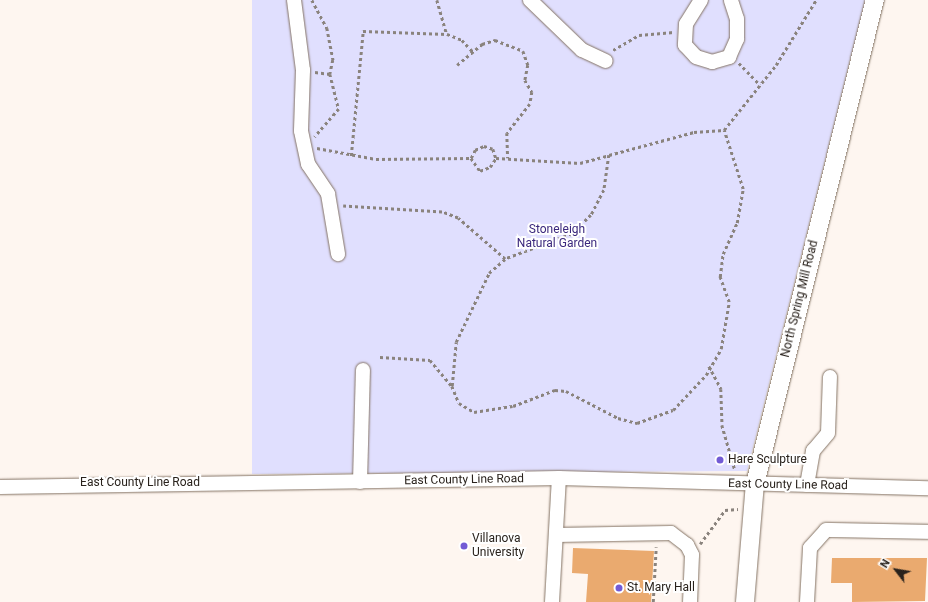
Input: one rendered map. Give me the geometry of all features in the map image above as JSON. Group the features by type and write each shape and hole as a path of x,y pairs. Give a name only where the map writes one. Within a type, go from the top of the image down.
{"main road":[{"name":"North Spring Mill Road","path":"745,602 751,508 746,484 876,0"}],"street":[{"path":"294,0 303,70 308,164 328,194 338,254"},
{"path":"530,0 582,50 606,58"},
{"path":"702,0 686,24 685,45 696,57 712,62 729,57 737,39 737,19 731,0"},
{"path":"360,482 363,370"},
{"path":"807,485 813,451 828,433 830,377"},
{"path":"552,602 559,478"},
{"name":"East County Line Road","path":"0,487 559,478 928,488"},
{"path":"807,602 810,548 826,530 928,532"},
{"path":"556,535 671,533 687,545 692,555 690,602"}],"path":[{"path":"312,0 327,28 332,60 330,74 339,109 307,146 351,156 376,159 471,158"},
{"path":"437,0 447,34"},
{"path":"496,158 580,163 694,132 724,130 760,84 816,0"},
{"path":"351,156 363,31 447,34 462,40 473,52"},
{"path":"606,58 638,34 686,35"},
{"path":"457,65 473,52 495,40 523,51 528,65 525,80 532,92 530,104 507,132 508,158"},
{"path":"729,57 760,84"},
{"path":"380,357 430,360 452,386 458,403 474,412 513,406 555,390 566,391 618,418 637,423 672,410 694,390 720,349 730,302 720,277 722,262 737,222 743,189 724,130"},
{"path":"471,158 476,150 484,146 493,150 496,158"},
{"path":"452,386 456,342 488,273 505,259 572,234 591,214 604,190 609,155"},
{"path":"471,158 480,171 490,167 496,158"},
{"path":"331,205 442,212 458,218 505,259"},
{"path":"709,366 721,388 722,425 746,484"},
{"path":"692,555 725,510 751,508"},
{"path":"653,602 656,533"}],"green space":[{"name":"Stoneleigh Natural Garden","path":"252,0 865,0 747,471 252,474"}],"building":[{"name":"St. Mary Hall","path":"573,548 654,551 651,602 586,602 588,574 572,573"},
{"path":"832,558 927,558 925,601 852,602 852,583 831,583"}],"place":[{"name":"Hare Sculpture","path":"720,460"},
{"name":"Villanova University","path":"464,546"},
{"name":"St. Mary Hall","path":"619,588"}]}
